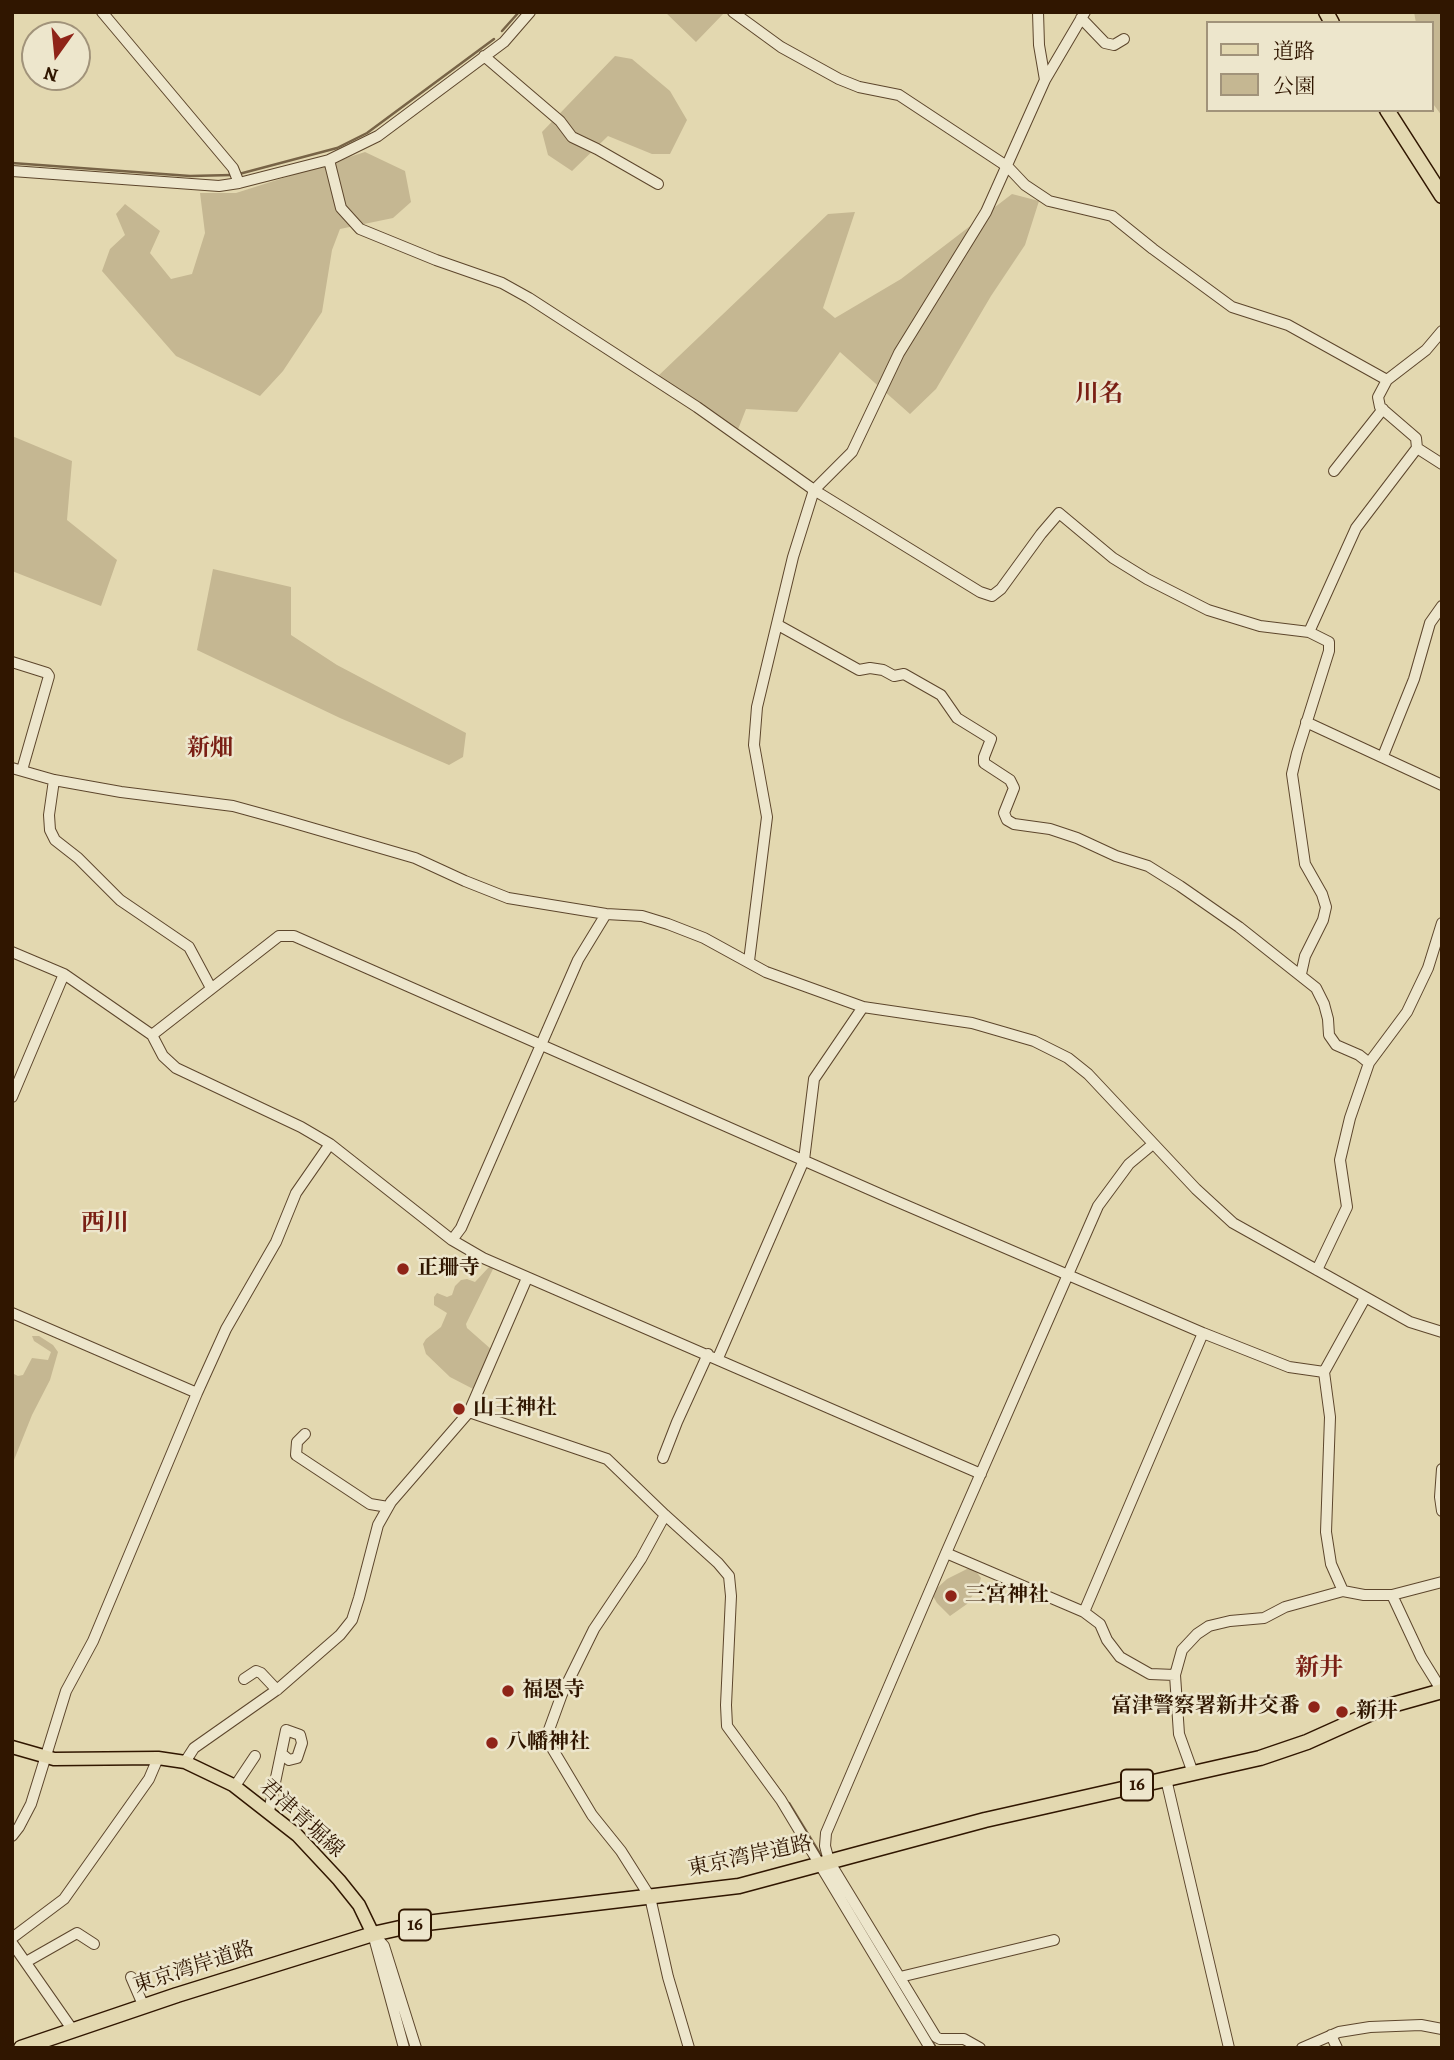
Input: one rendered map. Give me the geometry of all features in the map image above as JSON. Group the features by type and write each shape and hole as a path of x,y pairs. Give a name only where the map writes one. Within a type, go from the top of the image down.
{"highway":[{"path":"1388,112 1442,196"},
{"name":"東京湾岸道路","path":"21,2048 64,2037 144,2007 373,1934 418,1924 739,1886 998,1817 1283,1751 1355,1718 1442,1690"}],"main road":[{"name":"君津青堀線","path":"12,1747 54,1759 158,1758 185,1762 235,1786 297,1835 359,1905 373,1934"}],"street":[{"path":"102,12 237,177"},
{"path":"12,171 200,186 329,160 378,136 504,42 530,12"},
{"path":"733,12 781,47 839,79 859,87 899,95 1007,167 1049,201 1112,216 1232,307 1289,325 1387,380"},
{"path":"1038,12 1039,45 1045,80"},
{"path":"749,961 767,817 754,745 757,708 793,557 814,490 852,452 899,354 966,246 1007,167 1045,80 1083,15 1105,43 1114,45 1124,39"},
{"path":"484,56 560,121 572,138 658,184"},
{"path":"329,160 341,208 360,229 502,283 529,298 697,407 814,490 980,592 992,596 1001,589 1059,513 1113,558 1156,584 1208,610 1260,626 1309,632 1329,642 1329,650 1292,774 1305,864 1322,894 1326,907 1323,920 1305,956 1301,974"},
{"path":"1309,632 1356,528 1417,448 1416,438 1380,407 1378,397 1387,380 1426,350 1442,331"},
{"path":"1334,471 1383,409"},
{"path":"1417,448 1442,464"},
{"path":"1383,756 1414,679 1430,623 1442,607"},
{"path":"778,625 859,670 870,668 883,670 894,676 904,674 941,695 957,718 991,739 984,757 985,763 1010,780 1014,788 1004,813 1007,820 1014,824 1050,829 1148,866 1239,927 1316,988 1324,1004 1329,1035 1336,1045 1359,1055 1369,1063"},
{"path":"12,662 47,673 49,677 17,769 54,780 121,792 233,806 415,858 508,898 607,914 642,916 668,924 704,937 766,972 863,1007 972,1023 1034,1041 1068,1058 1088,1074 1153,1144 1233,1223 1410,1322 1442,1332"},
{"path":"1306,722 1442,785"},
{"path":"54,780 49,815 50,831 55,840 78,858 120,900 189,947 211,988"},
{"path":"452,1240 461,1228 578,960 607,914"},
{"path":"1317,1270 1347,1207 1340,1160 1350,1118 1369,1063 1407,1012 1428,968 1442,923"},
{"path":"152,1035 279,936 294,936 1203,1333 1289,1367 1303,1371 1324,1371"},
{"path":"12,952 64,974 152,1035 163,1056 176,1068 301,1127 330,1144 452,1240 483,1258 981,1474"},
{"path":"12,1097 64,974"},
{"path":"663,1458 677,1422 713,1356 804,1160 814,1079 863,1007"},
{"path":"12,1836 31,1804 66,1691 93,1641 226,1329 276,1242 296,1193 330,1144"},
{"path":"930,2048 825,1863 826,1833 1098,1206 1129,1164 1153,1144"},
{"path":"185,1762 194,1748 209,1735 277,1690 340,1635 352,1620 377,1525 388,1507 468,1412 527,1278"},
{"path":"1343,1591 1331,1564 1326,1532 1330,1417 1324,1371 1365,1298"},
{"path":"12,1314 197,1393"},
{"path":"1084,1612 1203,1333"},
{"path":"468,1412 607,1459 719,1563 729,1576 731,1597 727,1726 825,1863 936,2037 964,2039 980,2048"},
{"path":"305,1434 297,1442 296,1455 370,1504 388,1507"},
{"path":"1442,1469 1442,1511"},
{"path":"665,1515 641,1559 594,1629 562,1694 546,1738 592,1815 621,1851 650,1898 668,1977 689,2048"},
{"path":"946,1553 1084,1612 1100,1624 1107,1640 1120,1657 1150,1674 1175,1675"},
{"path":"1193,1773 1179,1734 1175,1675 1182,1650 1189,1640 1209,1626 1264,1618 1285,1607 1343,1591 1364,1595 1392,1595 1442,1582"},
{"path":"1392,1595 1414,1644 1442,1690"},
{"path":"244,1679 256,1671 277,1690"},
{"path":"269,1811 281,1753"},
{"path":"12,1938 64,1899 149,1779 158,1758"},
{"path":"235,1786 255,1762"},
{"path":"1166,1779 1229,2048"},
{"path":"26,1962 76,1933 93,1944"},
{"path":"373,1934 404,2048"},
{"path":"373,1934 384,1946 416,2048"},
{"path":"900,1977 1054,1940"},
{"path":"12,1943 26,1962 64,2037"},
{"path":"131,1977 144,2007"},
{"path":"1302,2048 1339,2032 1399,2025 1442,2029"},
{"path":"1331,2035 1337,2048"}],"green space":[{"path":"665,12 725,12 696,42"},
{"path":"1414,12 1442,12 1442,116 1433,104 1433,21 1416,21"},
{"path":"615,56 632,59 670,91 687,120 670,154 652,154 608,136 572,171 548,155 542,132"},
{"path":"365,152 405,171 411,202 393,218 340,229 332,250 322,312 283,371 260,396 176,356 102,271 110,249 125,235 116,214 125,204 160,231 150,253 171,279 192,274 205,233 200,193 236,193"},
{"path":"1012,194 1039,201 1025,245 991,296 936,389 910,414 840,352 797,412 746,409 737,432 657,377 828,214 855,212 823,308 835,318 901,279"},
{"path":"12,436 72,461 67,520 117,560 101,606 12,571"},
{"path":"213,569 291,587 291,635 337,665 466,733 463,757 449,765 340,718 197,650"},
{"path":"490,1266 494,1267 466,1324 467,1328 492,1350 477,1391 450,1377 426,1354 423,1344 441,1327 447,1313 434,1305 437,1293 447,1297 452,1295 461,1280 475,1282"},
{"path":"32,1336 39,1336 53,1345 58,1352 50,1380 32,1415 12,1465 12,1373 23,1375 32,1358 48,1360 51,1352 34,1341"},
{"path":"969,1568 975,1570 981,1578 978,1587 967,1604 950,1616 937,1603 933,1596 935,1590 947,1579"}],"waterway":[{"path":"502,31 519,12"},
{"path":"239,174 337,148 367,133 494,39"},
{"path":"12,163 190,176 232,175"},
{"path":"733,1727 785,1798"},
{"path":"789,1803 822,1857"},
{"path":"897,1983 936,2048"}],"place":[{"name":"正珊寺","path":"403,1269"},
{"name":"山王神社","path":"459,1409"},
{"name":"三宮神社","path":"951,1596"},
{"name":"福恩寺","path":"508,1691"},
{"name":"富津警察署新井交番","path":"1314,1707"},
{"name":"新井","path":"1342,1712"},
{"name":"八幡神社","path":"492,1743"}],"district":[{"name":"川名","path":"1099,395"},
{"name":"新畑","path":"210,749"},
{"name":"西川","path":"105,1224"},
{"name":"新井","path":"1319,1669"}]}
